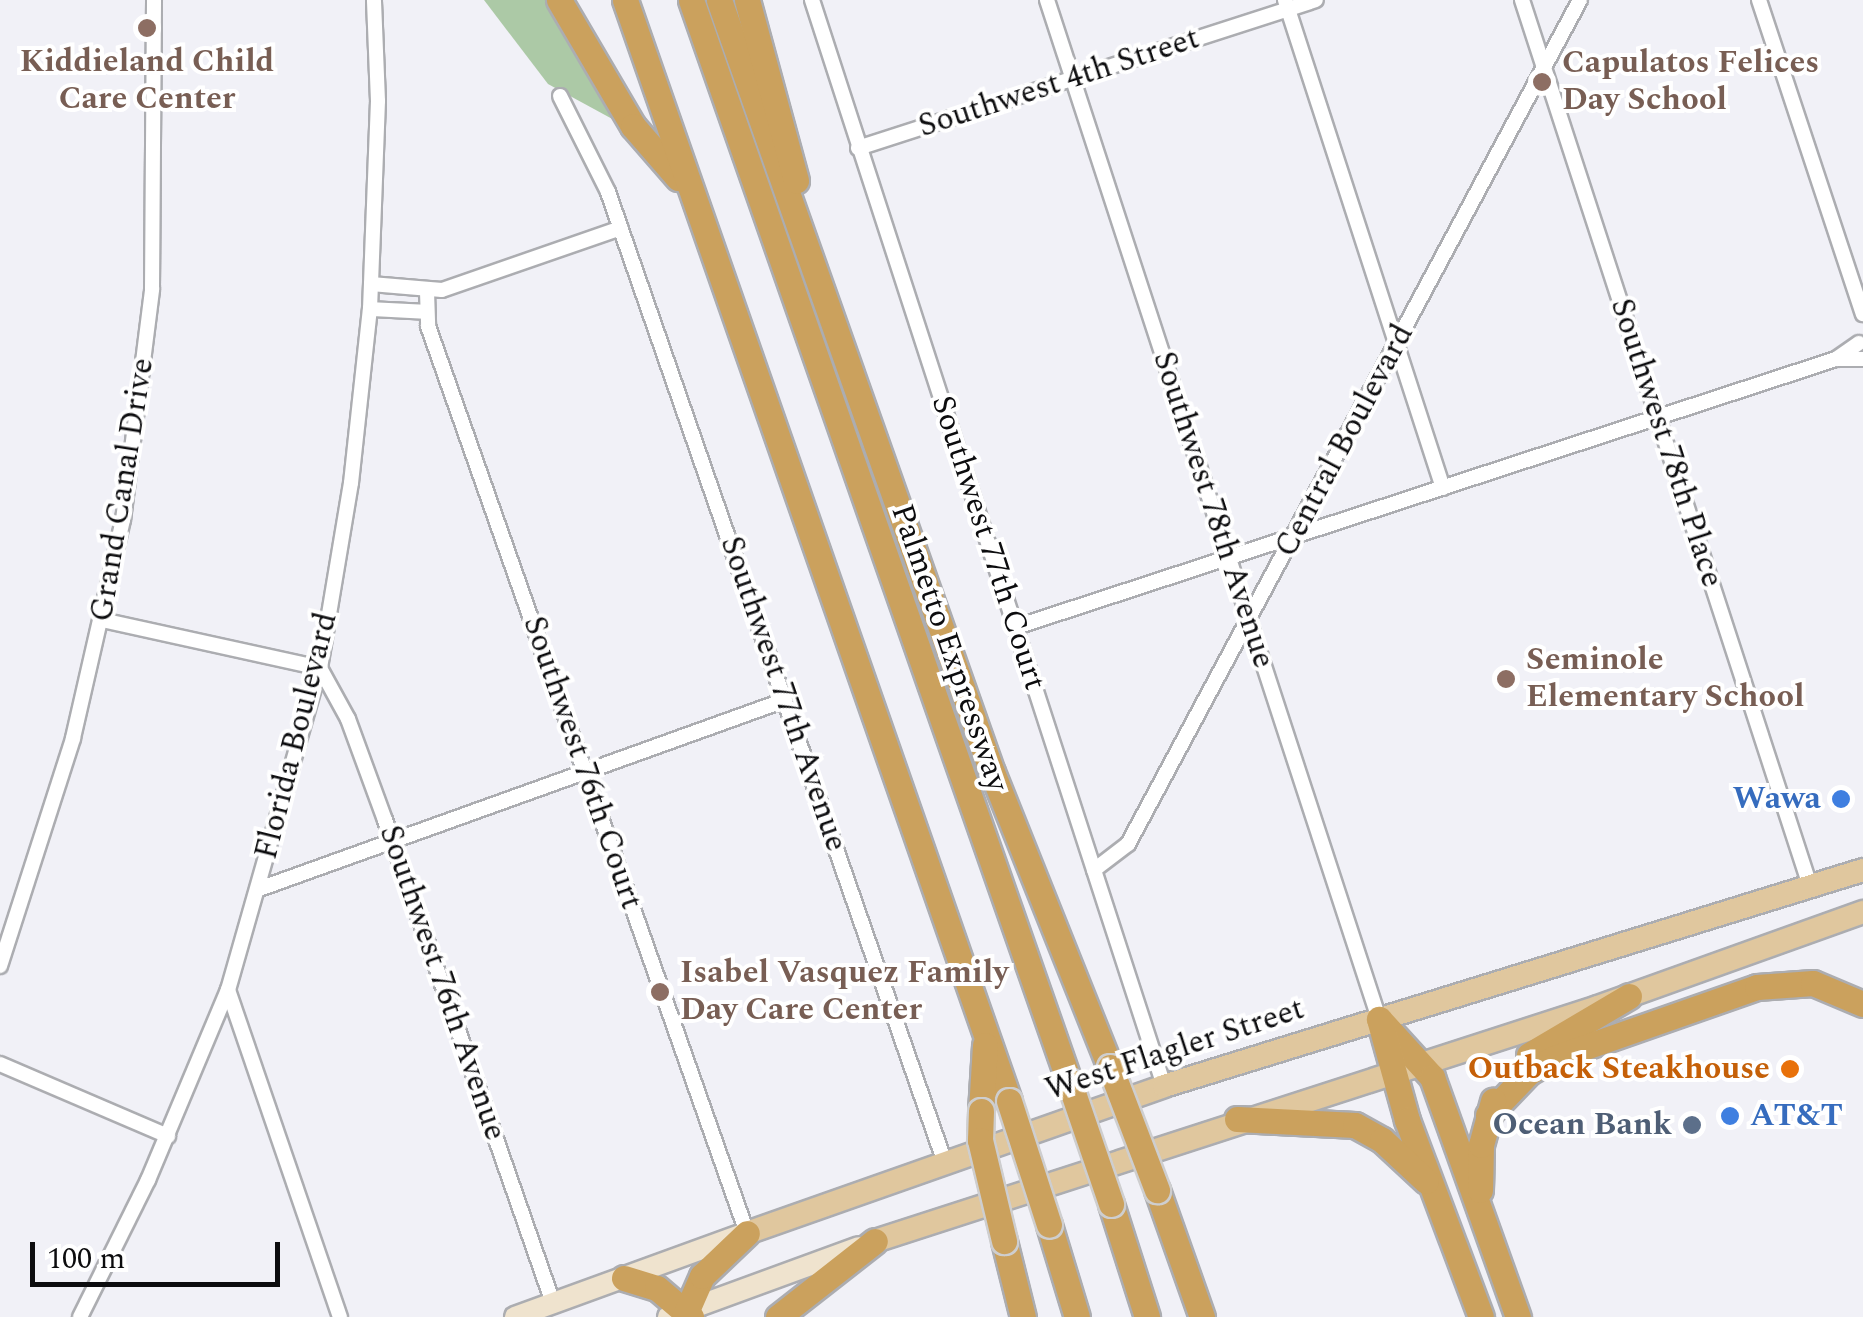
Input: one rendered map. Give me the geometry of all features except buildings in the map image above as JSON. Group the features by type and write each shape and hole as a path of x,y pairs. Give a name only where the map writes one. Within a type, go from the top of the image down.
{"highway":[{"path":"559,0 633,126 688,190"},
{"path":"626,0 688,190 1009,1100 1077,1317"},
{"name":"Palmetto Expressway","path":"691,0 1069,1081 1147,1317"},
{"path":"719,0 986,756 1110,1067 1202,1317"},
{"path":"747,0 838,334"},
{"path":"1488,1115 1530,1072 1554,1058 1758,987 1814,983 1863,1004"},
{"path":"1480,1210 1488,1115 1516,1066 1629,996"},
{"path":"1380,1019 1423,1063 1518,1317"},
{"path":"1380,1019 1431,1187 1481,1317"},
{"path":"986,1035 980,1140 1023,1317"},
{"path":"1237,1120 1355,1125 1382,1140 1431,1187"},
{"path":"624,1278 657,1288 682,1316 702,1276 747,1233"},
{"path":"778,1317 876,1240"}],"main road":[{"name":"West Flagler Street","path":"515,1317 547,1310 944,1160 1164,1086 1863,870"},
{"path":"682,1316 876,1240 1629,996 1863,912"}],"street":[{"name":"Grand Canal Drive","path":"0,966 35,871 102,620 150,322 154,0"},
{"name":"Florida Boulevard","path":"80,1317 168,1136 228,990 320,668 351,483 370,308 378,101 374,0"},
{"name":"Southwest 77th Court","path":"812,0 1164,1086"},
{"name":"Southwest 78th Avenue","path":"1047,0 1380,1019"},
{"name":"Southwest 4th Street","path":"858,148 1073,80 1287,5 1316,0"},
{"name":"Southwest 78th Place","path":"1522,0 1810,886"},
{"name":"Central Boulevard","path":"1094,870 1128,844 1580,0"},
{"path":"1016,627 1658,418 1862,347 1862,312 1759,0"},
{"path":"1287,5 1444,488"},
{"name":"Southwest 77th Avenue","path":"560,96 582,130 621,228 944,1160"},
{"path":"371,284 427,292 621,228"},
{"name":"Southwest 76th Court","path":"427,292 428,312 747,1233"},
{"path":"370,308 428,312"},
{"path":"102,620 320,668"},
{"name":"Southwest 76th Avenue","path":"320,668 348,719 393,842 547,1310"},
{"path":"259,888 785,700"},
{"path":"228,990 340,1317"},
{"path":"0,1064 168,1136"}],"green space":[{"path":"484,0 546,0 616,121 548,84"}],"place":[{"name":"Kiddieland Child Care Center","path":"147,28"},
{"name":"Capulatos Felices Day School","path":"1542,82"},
{"name":"Seminole Elementary School","path":"1506,679"},
{"name":"Wawa","path":"1841,799"},
{"name":"Isabel Vasquez Family Day Care Center","path":"660,992"},
{"name":"Outback Steakhouse","path":"1790,1069"},
{"name":"AT&T","path":"1730,1116"},
{"name":"Ocean Bank","path":"1692,1125"}]}
